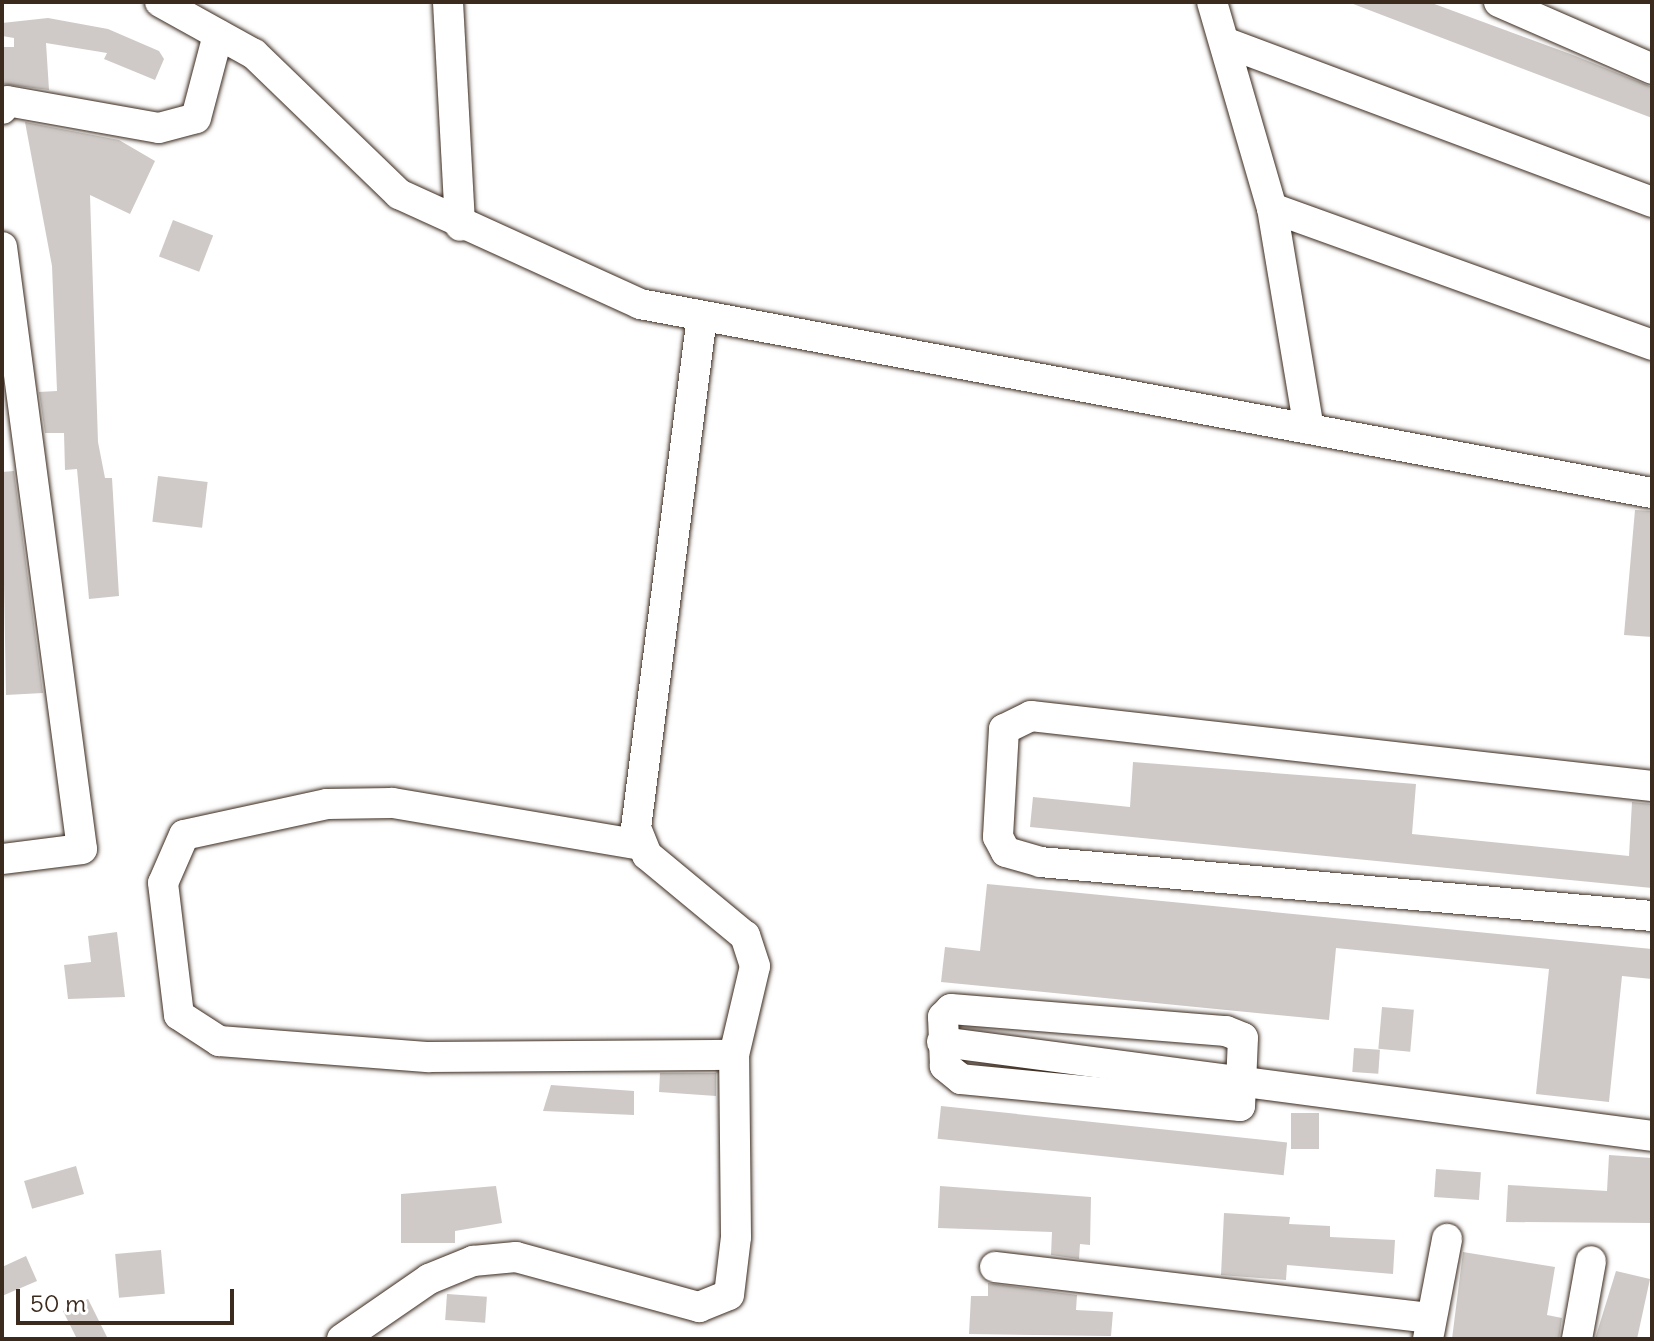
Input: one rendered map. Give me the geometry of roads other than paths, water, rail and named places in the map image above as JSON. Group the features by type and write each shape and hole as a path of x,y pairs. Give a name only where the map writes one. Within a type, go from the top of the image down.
{"street":[{"path":"160,2 254,54 399,194 460,226 640,304 1652,493"},
{"path":"448,2 460,226"},
{"path":"1212,2 1227,43 1272,208 1309,428"},
{"path":"1499,2 1652,69"},
{"path":"2,109 7,101 159,128 196,118 218,35"},
{"path":"1227,43 1652,202"},
{"path":"1272,208 1652,345"},
{"path":"2,247 82,849 2,859"},
{"path":"641,845 636,828 702,316"},
{"path":"1652,786 1031,716 1004,729 998,837 1006,852 1040,862 1652,916"},
{"path":"342,1339 429,1279 473,1261 516,1257 699,1307 729,1295 734,1055 754,985 752,951 745,936 641,845 392,803 327,804 184,835 163,883 179,1015 219,1041 414,1056 734,1055"},
{"path":"1246,1080 1243,1038 1226,1031 951,1009 943,1017 942,1042 1652,1136"},
{"path":"995,1267 1430,1328 1447,1239"},
{"path":"1577,1339 1591,1261"}]}
